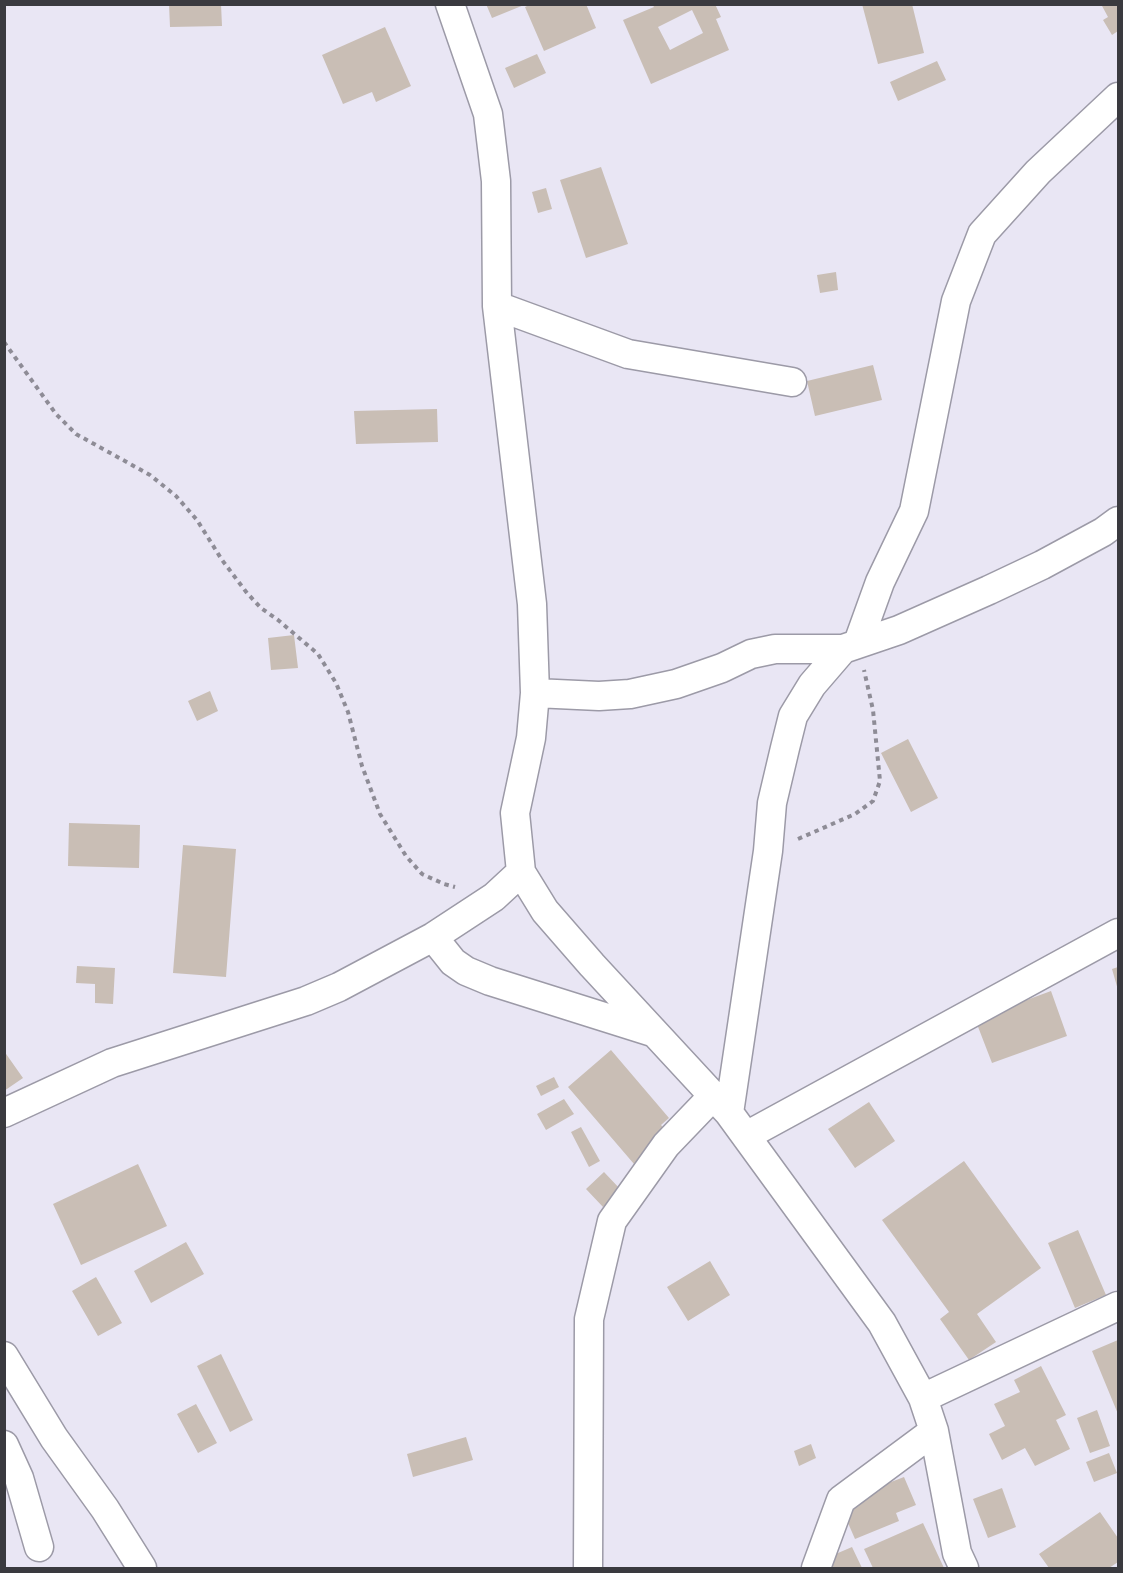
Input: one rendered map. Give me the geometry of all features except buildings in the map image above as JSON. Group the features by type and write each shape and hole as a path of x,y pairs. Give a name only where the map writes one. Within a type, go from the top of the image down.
{"street":[{"path":"450,4 488,114 496,181 498,306 532,604 534,693 531,738 515,813 521,872 545,911 722,1104 882,1323 923,1398 934,1431 957,1553 964,1569"},
{"path":"588,1569 589,1319 612,1221 666,1145 722,1104 768,851 772,803 793,716 812,685 851,646 914,511 956,301 982,234 1038,172 1119,97"},
{"path":"498,306 628,354 792,382"},
{"path":"534,693 599,696 630,694 676,684 722,668 751,654 775,649 851,646 899,630 989,590 1082,543 1119,521"},
{"path":"4,1113 112,1063 306,1001 339,987 433,937 494,897 521,872"},
{"path":"746,1136 1119,933"},
{"path":"433,937 453,962 466,972 654,1032"},
{"path":"923,1398 1119,1306"},
{"path":"4,1356 25,1386 54,1438 105,1509 142,1569"},
{"path":"816,1569 841,1500 934,1431"},
{"path":"4,1444 19,1478 39,1547"}],"path":[{"path":"4,342 56,414 75,434 150,476 176,496 196,520 247,593 261,608 318,654 336,683 348,712 362,766 380,814 406,856 422,874 444,884 494,897"},
{"path":"768,851 855,814 873,801 880,781 873,710 851,646"}]}
